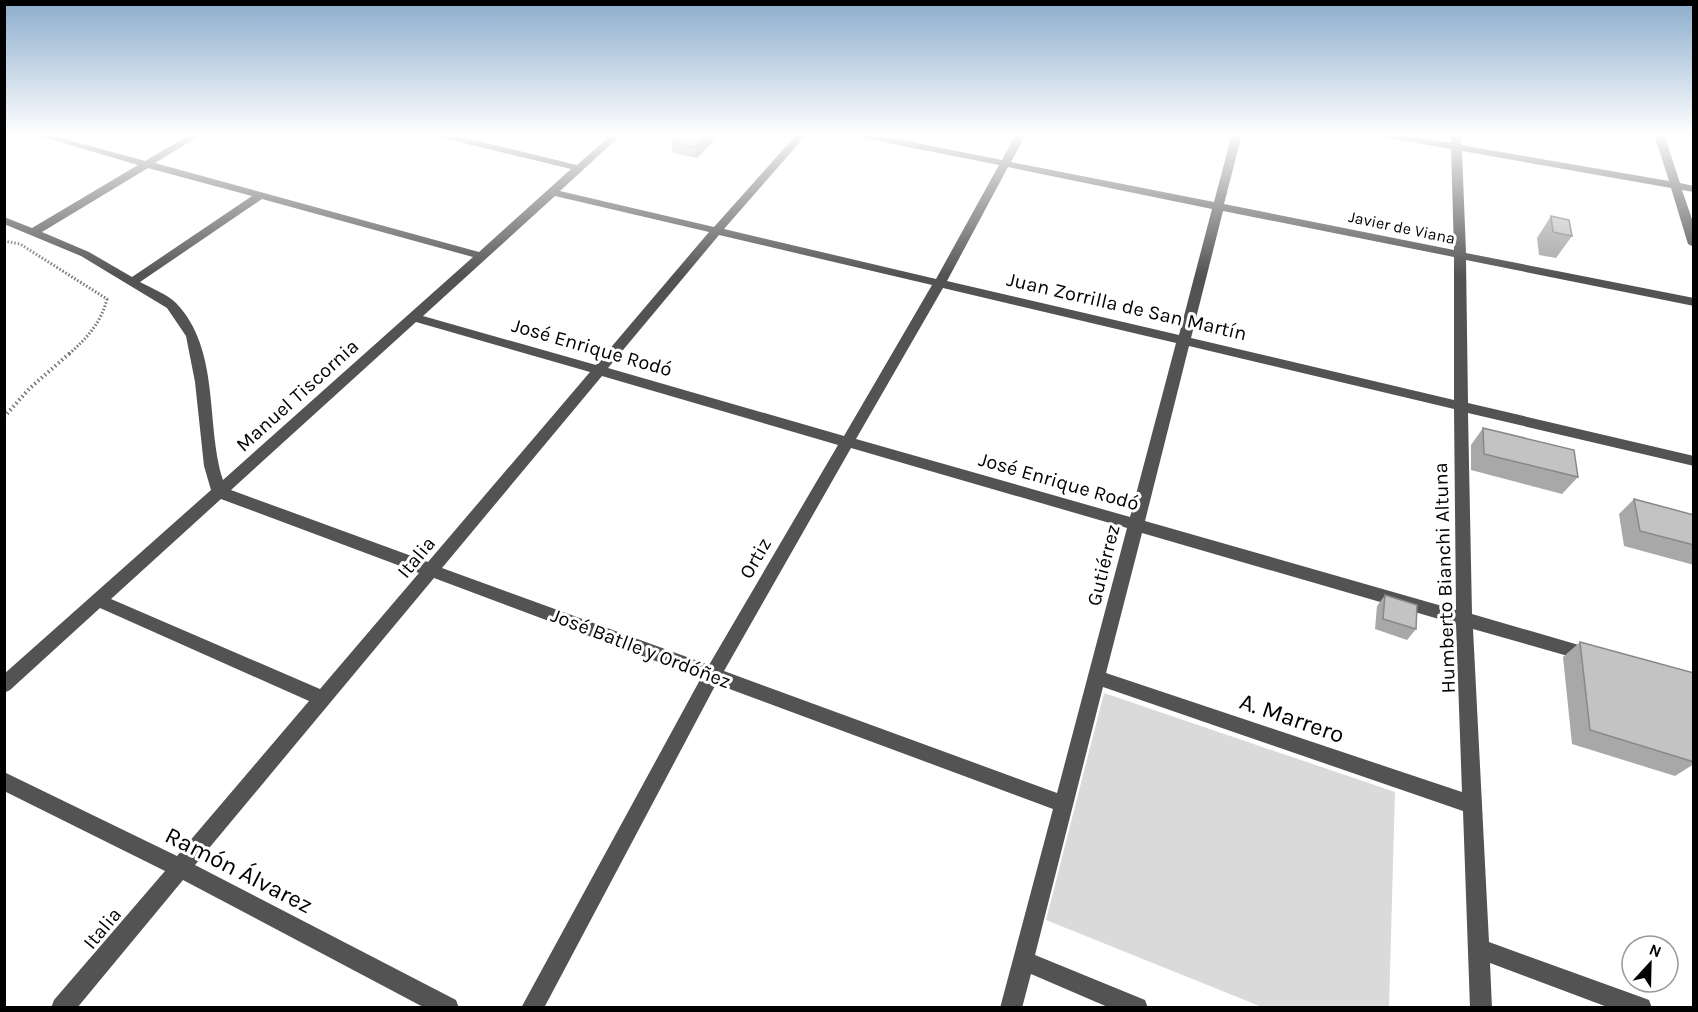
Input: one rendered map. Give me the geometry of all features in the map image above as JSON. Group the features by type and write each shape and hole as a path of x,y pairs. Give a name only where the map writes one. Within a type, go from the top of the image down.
{"street":[{"path":"35,231 117,181"},
{"path":"207,181 481,256"},
{"name":"Manuel Tiscornia","path":"4,685 564,181"},
{"name":"Italia","path":"62,1008 760,181"},
{"name":"Ortiz","path":"532,1008 712,675 940,282 995,181"},
{"name":"Javier de Viana","path":"1093,181 1694,302"},
{"name":"Gutiérrez","path":"1011,1008 1225,181"},
{"name":"Humberto Bianchi Altuna","path":"1457,181 1464,620 1481,1008"},
{"path":"1656,181 1694,189"},
{"path":"1673,181 1694,244"},
{"name":"Juan Zorrilla de San Martín","path":"552,192 1694,461"},
{"path":"133,281 260,196"},
{"path":"4,220 35,231 85,254 171,305 192,336 202,382 211,466 219,492"},
{"name":"José Enrique Rodó","path":"412,317 1602,659"},
{"name":"José Batlle y Ordóñez","path":"219,492 433,569 712,675 1063,804"},
{"path":"98,600 323,699"},
{"name":"A. Marrero","path":"1096,677 1473,805"},
{"name":"Ramón Álvarez","path":"4,781 180,867 448,1008"},
{"path":"1479,949 1641,1008"},
{"path":"1023,960 1137,1008"}],"path":[{"path":"4,241 20,244 107,299 106,311 82,344 20,396 4,417"}],"shaded area":[{"path":"1104,693 1395,792 1389,1007 1262,1007 1046,920"}],"building":[{"path":"1551,216 1569,220 1572,236 1553,232"},
{"path":"1483,428 1574,450 1578,477 1484,454"},
{"path":"1634,499 1694,515 1694,545 1640,531"},
{"path":"1385,595 1417,605 1416,629 1383,619"},
{"path":"1580,642 1694,673 1694,762 1590,730"}]}
